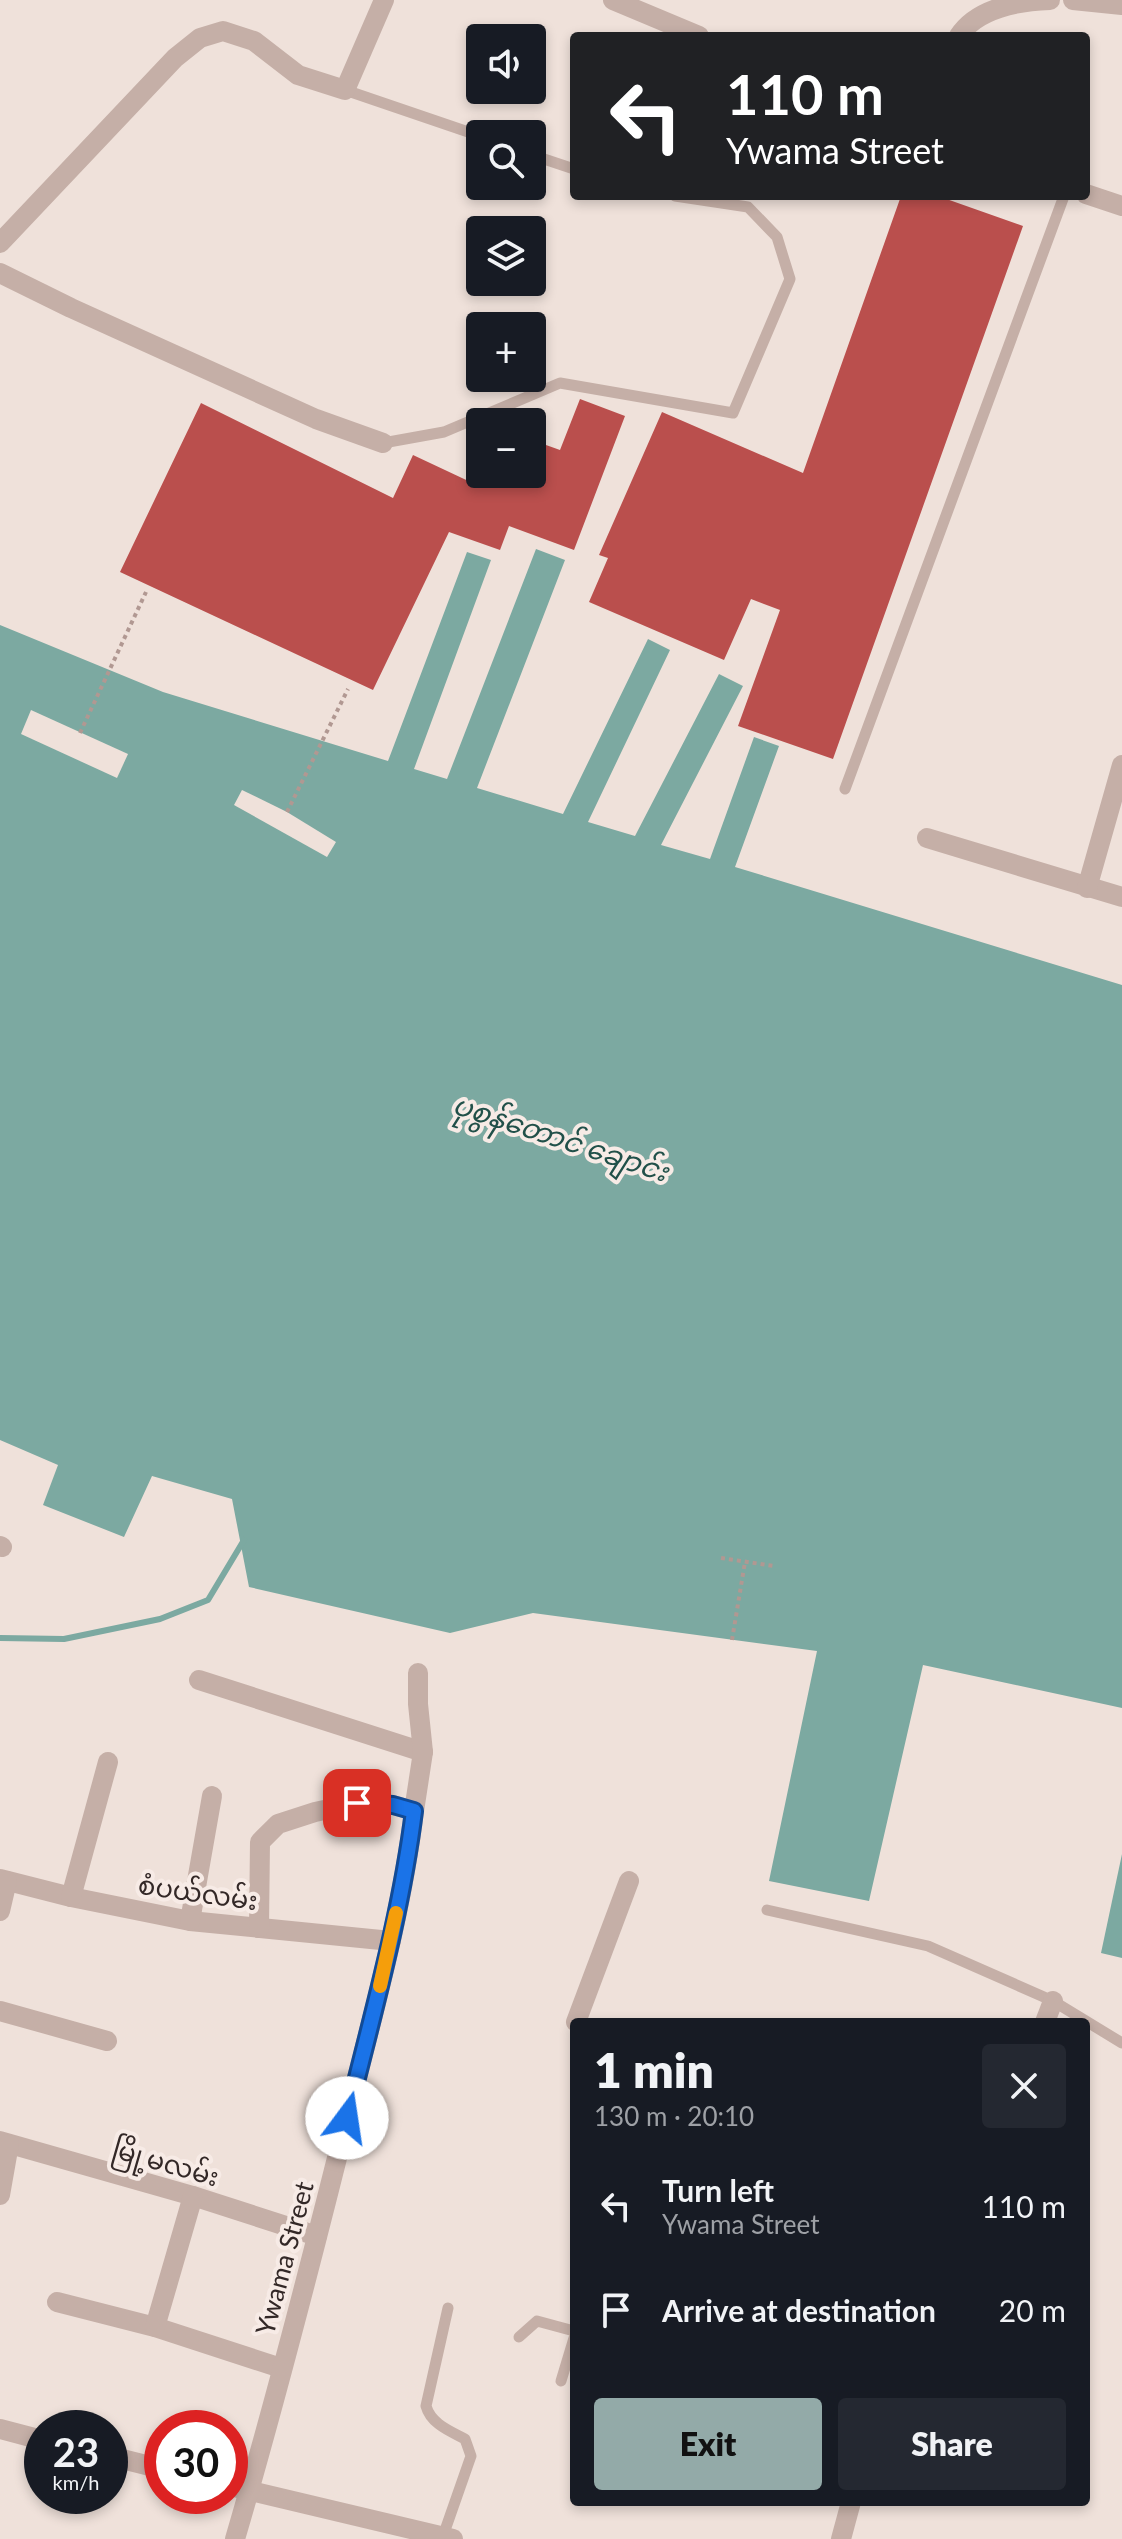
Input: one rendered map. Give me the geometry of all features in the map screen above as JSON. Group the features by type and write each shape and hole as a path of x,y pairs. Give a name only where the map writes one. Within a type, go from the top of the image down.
{"street":[{"path":"0,243 175,58 200,38 223,31 254,41 298,75 345,90 384,0"},
{"path":"613,0 689,32"},
{"path":"963,32 980,17 1001,7 1030,0 1050,0"},
{"path":"1073,0 1122,5"},
{"path":"1090,195 1122,206"},
{"path":"0,273 316,419 383,443"},
{"path":"1087,888 1122,765"},
{"path":"927,838 1122,897"},
{"name":"Ywama Street","path":"248,2465 281,2368 391,1941 409,1850 423,1752 418,1673"},
{"path":"199,1680 423,1752"},
{"path":"71,1897 108,1762"},
{"path":"190,1921 212,1796"},
{"path":"259,1928 260,1842 278,1824 357,1803 393,1805 414,1811"},
{"path":"0,1911 4,1880"},
{"name":"စံပယ်လမ်း","path":"4,1880 190,1921 391,1941"},
{"path":"578,2018 629,1881"},
{"path":"1047,2018 1053,2001"},
{"path":"0,2011 107,2041"},
{"path":"0,2195 4,2143"},
{"name":"မြို့မလမ်း","path":"4,2143 193,2196 317,2236"},
{"path":"155,2327 193,2196"},
{"path":"57,2302 155,2327 281,2368"},
{"path":"0,2429 24,2435"},
{"path":"248,2490 448,2538"},
{"path":"841,2539 850,2506"},
{"name":"Ywama Street","path":"235,2539 237,2514"}],"lane":[{"path":"345,90 466,131"},
{"path":"546,160 570,168"},
{"path":"383,443 444,432 560,383 733,413 790,279 777,237 748,207 702,200"},
{"path":"845,789 1063,200"},
{"path":"767,1910 928,1946 1053,2001 1081,2018"},
{"path":"1090,2024 1122,2043"},
{"path":"448,2308 426,2406 429,2415 439,2425 465,2439 471,2456 448,2538"},
{"path":"519,2337 537,2321 570,2330"},
{"path":"561,2381 570,2351"}],"path":[{"path":"80,733 146,592"},
{"path":"287,812 348,689"},
{"path":"721,1558 774,1566"},
{"path":"732,1640 745,1562"}],"water":[{"name":"ပုစွန်တောင် ချောင်း","path":"536,549 565,560 477,788 563,814 648,639 670,650 588,822 635,836 719,674 743,686 661,845 710,859 754,737 779,746 735,867 1122,985 1122,1708 923,1665 869,1901 769,1881 817,1651 533,1613 450,1633 249,1587 232,1499 152,1476 124,1537 43,1505 58,1465 0,1440 0,625 163,692 388,761 467,552 491,560 414,769 447,779"},
{"path":"1122,1854 1122,1958 1101,1953"}],"pier":[{"path":"31,710 128,754 117,778 21,734"},
{"path":"242,790 287,812 336,842 327,857 234,805"}],"building":[{"path":"900,200 949,200 1023,226 833,759 738,726 780,610 751,599 724,660 589,602 608,558 599,555 662,412 803,473"},
{"path":"580,399 625,416 574,550 509,526 500,550 449,532 373,690 120,572 201,403 393,498 413,455 466,480 466,488 546,488 546,445 560,450"}],"waterway":[{"path":"0,1638 64,1639 160,1619 208,1600 244,1540"}],"slow traffic":[{"path":"380,1986 396,1913"}],"route":[{"path":"347,2118 391,1941 414,1811 393,1805 357,1803"}]}
